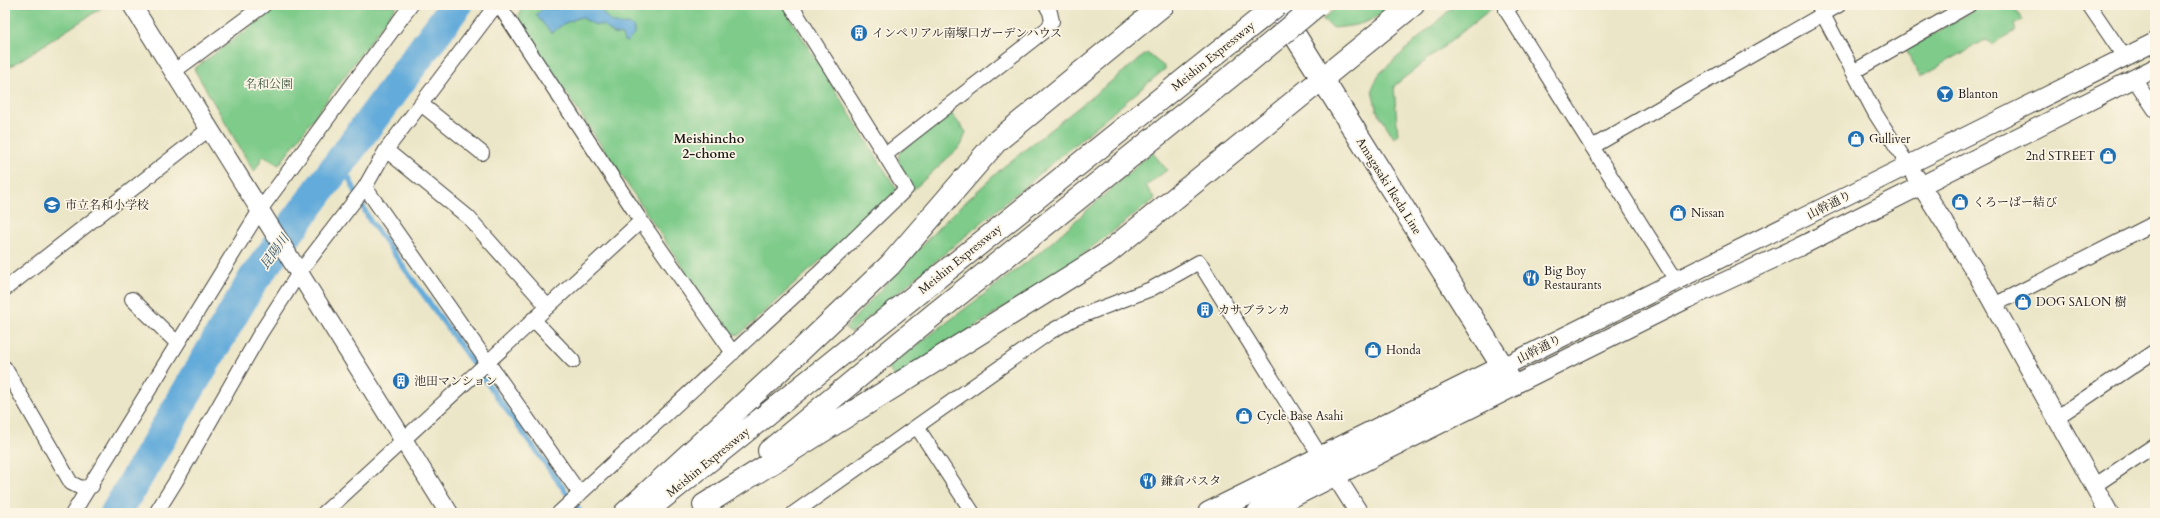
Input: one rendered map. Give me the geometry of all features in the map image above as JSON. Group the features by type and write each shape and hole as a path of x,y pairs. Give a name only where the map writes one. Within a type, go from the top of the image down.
{"main road":[{"path":"625,513 777,373 890,265 996,142 1163,5"},
{"name":"Meishin Expressway","path":"644,513 1276,5"},
{"name":"Amagasaki Ikeda Line","path":"1276,5 1507,376"},
{"path":"698,509 932,316 1246,64 1317,5"},
{"path":"698,509 1105,255 1413,5"},
{"path":"1209,513 1321,457 1507,376"},
{"path":"1258,513 1335,475 1507,376"}],"street":[{"path":"132,5 450,513"},
{"path":"173,72 264,5"},
{"path":"73,513 92,486 177,343 260,210 411,5"},
{"path":"156,513 176,481 260,334 296,268 361,193 386,150 498,5 641,221 733,353"},
{"path":"361,193 482,368 571,502 733,353 906,189 791,5"},
{"path":"885,155 1048,28 1052,21 1050,12 1046,5"},
{"path":"1512,5 1506,10 1676,280"},
{"path":"1592,147 1820,10 1839,5"},
{"path":"1853,72 1969,5"},
{"path":"2089,5 2125,58"},
{"path":"1820,10 1875,113 1994,304 2109,513"},
{"name":"山幹通り","path":"1507,376 1676,280 2155,42"},
{"name":"山幹通り","path":"1507,376 1687,298 1799,247 2155,68"},
{"path":"2134,78 2155,110"},
{"path":"421,104 482,153"},
{"path":"5,289 209,129"},
{"path":"386,150 468,217 547,306"},
{"path":"324,513 404,441 547,306 641,221"},
{"path":"1994,304 2155,223"},
{"path":"794,513 1050,332 1073,318 1151,288 1199,262 1321,457"},
{"path":"132,299 177,343"},
{"path":"533,319 573,361"},
{"path":"2056,418 2155,351"},
{"path":"5,368 71,483 81,488 92,486"},
{"path":"917,427 973,513"},
{"path":"2094,486 2155,445"},
{"path":"1335,475 1358,513"}],"green space":[{"path":"5,5 106,5 5,70"},
{"name":"名和公園","path":"280,5 397,5 279,165 263,156 254,172 194,69"},
{"path":"522,5 782,5 897,190 739,335 726,332 518,21"},
{"path":"1340,5 1393,5 1378,16 1366,22 1352,26 1334,28 1322,20"},
{"path":"1455,5 1496,5 1394,86 1398,135 1394,138 1376,109 1372,89 1379,74"},
{"path":"1982,5 2013,5 2022,20 2014,25 2016,31 1992,44 1985,40 1920,77 1906,50"},
{"path":"1147,53 1166,68 851,332 845,328 941,225 1002,168"},
{"path":"950,112 966,132 961,146 913,190 898,163 899,153"},
{"path":"1152,152 1167,170 1146,186 1155,199 1070,264 895,379 888,367 1044,249"}],"water":[{"path":"559,5 599,5 607,18 614,23 629,24 634,28 634,35 627,42 624,41 622,35 614,34 603,25 595,25 581,17 565,23 551,33 536,15 543,8 556,9"}],"waterway":[{"name":"昆陽川","path":"116,513 253,280 456,5"},
{"path":"338,164 350,180 369,219 581,513"}],"place":[{"name":"インペリアル南塚口ガーデンハウス","path":"859,33"},
{"name":"Blanton","path":"1945,94"},
{"name":"Gulliver","path":"1856,139"},
{"name":"2nd STREET","path":"2108,156"},
{"name":"くろーばー結び","path":"1960,202"},
{"name":"市立名和小学校","path":"52,205"},
{"name":"Nissan","path":"1678,213"},
{"name":"Big Boy Restaurants","path":"1531,278"},
{"name":"DOG SALON 樹","path":"2023,302"},
{"name":"カサブランカ","path":"1205,310"},
{"name":"Honda","path":"1373,350"},
{"name":"池田マンション","path":"401,381"},
{"name":"Cycle Base Asahi","path":"1244,416"},
{"name":"鎌倉パスタ","path":"1148,481"}],"district":[{"name":"Meishincho 2-chome","path":"709,146"}]}
